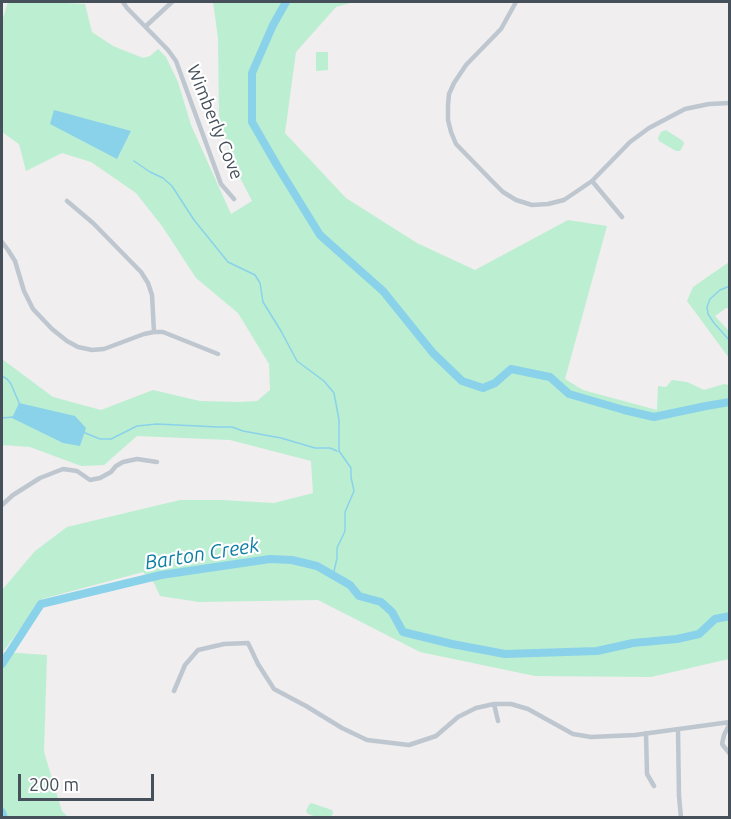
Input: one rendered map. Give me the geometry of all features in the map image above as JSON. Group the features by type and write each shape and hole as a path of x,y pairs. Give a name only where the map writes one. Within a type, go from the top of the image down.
{"street":[{"name":"Wimberly Cove","path":"123,2 176,61 221,183 234,199"},
{"path":"146,26 172,2"},
{"path":"516,2 501,29 466,65 454,83 447,105 448,120 456,144 503,192 516,200 532,204 548,204 564,200 592,181 630,142 658,123 685,109 729,103"},
{"path":"592,181 622,217"},
{"path":"67,201 93,223 141,272 152,296 154,332"},
{"path":"2,242 15,261 24,291 33,309 67,341 78,347 92,350 104,349 154,332 163,332 218,354"},
{"path":"2,505 40,478 63,469 78,471 90,480 100,478 123,462 137,459 157,462"},
{"path":"174,691 184,665 198,650 225,644 248,643 274,689 367,740 409,745 436,736 458,717 476,708 494,704 512,704 528,709 573,734 591,737 678,730 729,723"},
{"path":"494,704 498,721"},
{"path":"729,723 722,744 729,754"},
{"path":"678,730 681,818"},
{"path":"646,733 647,774 654,786"}],"green space":[{"path":"8,2 85,4 92,32 113,46 143,58 150,56 158,49 166,57 178,82 191,125 231,214 252,201 232,162 219,116 218,38 213,2 354,2 336,7 296,52 285,133 346,198 417,243 475,270 568,220 607,226 565,379 583,390 657,410 658,386 666,387 672,380 687,382 704,390 724,384 729,385 729,659 651,677 535,676 420,652 318,600 199,602 160,596 154,583 143,572 42,599 3,652 47,655 44,752 62,811 68,817 2,817 2,590 35,551 67,527 180,500 274,503 313,493 311,461 230,440 137,436 104,465 81,466 30,447 2,445 2,359 53,397 101,410 153,390 200,401 239,402 257,401 270,390 269,364 238,313 196,278 162,226 136,193 91,162 62,153 26,171 19,144 2,132 2,21"},
{"path":"316,52 328,52 328,70 316,71"},
{"path":"666,130 683,141 684,144 680,151 659,141 661,132"},
{"path":"729,262 729,308 715,316 729,331 729,358 687,301 693,287"},
{"path":"311,803 332,810 331,817 317,817 308,814 306,811"}],"water":[{"path":"54,110 131,131 117,159 50,124"},
{"path":"19,403 75,416 86,428 80,446 63,443 12,418"}],"waterway":[{"name":"Barton Creek","path":"286,2 252,73 252,122 320,235 383,291 433,353 462,381 483,388 495,383 511,369 550,377 569,394 654,417 730,402"},
{"path":"134,161 172,186 194,220 228,262 255,275 260,283 263,302 297,361 324,381 334,393 339,420 339,451 351,468 354,491 345,512 345,531 337,548 333,576"},
{"path":"730,286 720,290 710,299 707,307 708,314 714,323 730,341"},
{"path":"2,376 11,384 20,405"},
{"path":"2,418 13,417"},
{"path":"83,432 100,439 111,439 137,426 157,424 232,427 315,448 330,448 337,451"},
{"name":"Barton Creek","path":"2,664 41,604 161,575 270,559 292,560 317,566 350,585 359,596 381,602 392,612 403,632 505,654 597,651 633,643 677,639 699,634 715,619 730,616"},
{"name":"Barton Creek","path":"2,812 4,818"}]}
